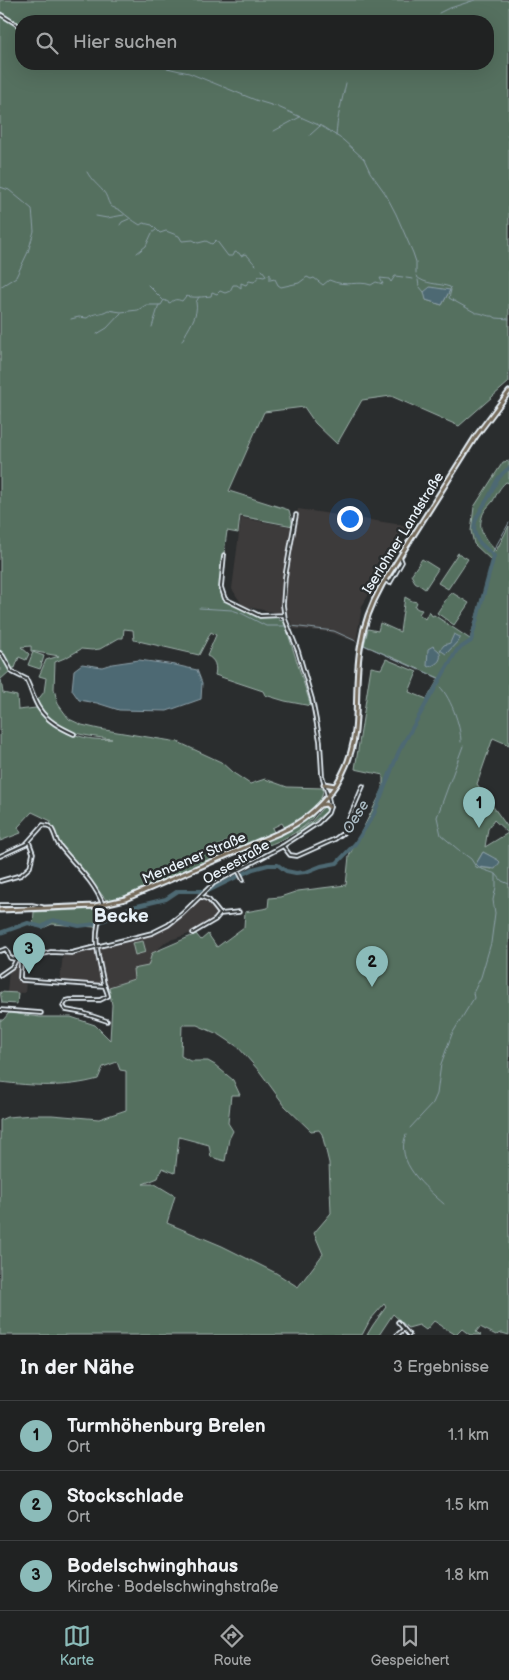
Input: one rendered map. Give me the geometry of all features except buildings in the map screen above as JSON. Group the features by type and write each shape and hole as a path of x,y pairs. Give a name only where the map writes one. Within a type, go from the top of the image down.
{"main road":[{"name":"Iserlohner Landstraße","path":"335,786 346,768 353,744 357,670 362,636 369,611 385,580 476,436 509,392"},
{"path":"324,784 335,786"},
{"name":"Mendener Straße","path":"0,910 96,906 134,896 281,832 307,817 320,805 335,786"},
{"path":"320,805 326,804 329,806"}],"street":[{"path":"0,14 15,23"},
{"path":"296,515 283,588 285,615 312,699 320,741 322,775 329,806"},
{"path":"224,555 221,587 226,599 260,616 285,615"},
{"path":"0,653 12,672 26,679 38,707 47,718 57,726 74,734"},
{"path":"283,846 290,855 296,856 336,839 343,833 363,786"},
{"name":"Oesestraße","path":"0,951 6,949 10,958 21,960 51,952 71,953 152,933 168,925 182,914 207,889 283,846 323,819 328,813 329,806"},
{"path":"0,856 29,842 43,825 48,826 52,829 56,842 78,866 103,905"},
{"path":"0,881 21,875 30,867 32,853 29,842"},
{"path":"238,870 243,880"},
{"path":"200,896 209,900 220,914"},
{"name":"Mendener Straße","path":"0,906 32,905 43,908"},
{"path":"96,906 102,910 96,936 104,986 108,996 103,999 70,1000 64,1003 63,1006 66,1010 83,1013 107,1021"},
{"path":"193,933 215,920 220,914 239,912"},
{"path":"10,958 13,966"},
{"path":"0,975 13,966 16,960"},
{"path":"21,960 20,978 22,980 104,986"},
{"path":"0,1010 41,1013"},
{"path":"398,1322 409,1335"},
{"path":"397,1335 404,1329"}],"shaded area":[{"path":"298,509 409,526 362,606 356,642 330,632 294,629 288,615 243,606 232,589 241,518 294,527"},
{"path":"200,896 209,900 220,914 201,930 167,941 156,951 156,964 134,979 109,987 60,981 63,954 81,952 152,933 168,925"},
{"path":"20,963 19,979 26,981 25,993 7,992 9,971"}],"green space":[{"path":"0,0 509,0 509,382 459,426 391,396 362,400 337,444 315,423 304,407 264,412 229,491 289,510 293,526 240,516 238,533 227,531 219,590 225,599 260,616 278,616 279,620 284,621 311,706 265,695 263,691 215,675 215,664 207,656 216,635 211,632 199,655 134,640 133,630 124,629 123,638 119,638 100,649 81,649 55,662 54,689 58,704 69,719 82,725 99,729 178,742 221,762 250,784 265,779 287,787 323,788 319,802 304,817 285,828 282,823 272,828 274,832 233,850 228,841 210,851 213,858 129,895 107,901 58,841 53,828 50,826 51,821 32,812 18,827 21,833 0,841 0,682 1,680 3,693 17,696 18,710 36,708 47,718 37,701 44,692 46,678 39,676 46,660 59,656 31,651 31,646 21,647 29,654 26,660 19,657 14,671 12,671 2,655 10,671 0,680","holes":["450,290 442,305 426,300","59,727 90,736 112,739 90,739"]},
{"path":"509,461 509,483 506,482 498,491 485,511 481,527 489,544 496,551 509,526 509,745 493,738 477,784 509,829 509,1335 502,1333 496,1335 480,1327 476,1332 481,1335 470,1335 462,1329 456,1335 434,1321 426,1330 419,1325 408,1328 393,1314 379,1335 367,1335 386,1307 384,1304 370,1320 362,1335 0,1335 0,1120 7,1117 33,1115 99,1119 126,1110 126,1071 120,1070 117,1062 103,1067 98,1079 86,1082 49,1085 0,1082 0,1020 3,1020 9,1013 40,1017 71,1017 95,1025 110,1040 112,1005 109,987 134,979 133,969 148,966 152,953 196,934 201,940 208,934 217,947 244,927 245,912 268,908 269,898 280,897 298,891 346,885 349,856 383,789 383,775 355,769 371,667 381,669 386,659 417,672 409,692 427,699 439,678 364,645 368,629 378,631 380,623 400,632 405,597 417,602 415,607 422,610 419,614 425,619 429,611 432,616 434,615 470,639 492,561 474,544 471,531 474,507 503,462","holes":["494,820 508,833 485,847 488,829","483,852 492,857 492,869 479,867 476,864","182,1025 197,1025 220,1035 238,1047 260,1072 285,1106 311,1131 319,1130 322,1134 329,1163 331,1213 314,1233 323,1254 298,1287 276,1273 222,1246 167,1223 175,1196 155,1184 143,1184 158,1178 162,1168 175,1173 179,1137 209,1145 211,1157 225,1161 229,1139 233,1131 228,1123 231,1095 240,1095 233,1080 215,1065 208,1061 190,1061 181,1056"]},
{"path":"458,553 468,559 448,589 438,583"},
{"path":"422,559 438,569 425,589 415,582 411,575"},
{"path":"451,592 469,603 454,625 437,613"},
{"path":"33,652 44,656 42,663 40,662 42,664 40,669 28,665"},
{"path":"324,806 327,811 297,835 296,833 311,822"},
{"path":"317,810 312,819 284,839 240,854 239,852 290,829"},
{"path":"101,909 95,927 52,924 43,928 33,926 34,912"},
{"path":"143,941 146,952 135,955 132,943"},
{"path":"0,992 18,993 17,1004 2,1003"}],"water":[{"path":"430,287 450,290 442,305 426,300 424,292"},
{"path":"454,634 460,637 460,639 446,654 440,650 444,645 450,643"},
{"path":"433,646 439,651 440,659 429,667 427,666 428,649"},
{"path":"139,660 197,670 202,683 201,699 167,711 119,710 79,700 72,690 74,670 82,664 102,667"},
{"path":"483,852 500,862 495,869 479,867 476,864"}],"waterway":[{"path":"439,13 475,0"},
{"path":"176,70 189,73 258,101 278,107 323,127 343,140 364,159 370,172 385,193 413,253 416,262 416,273"},
{"path":"336,136 346,83"},
{"path":"274,131 300,117"},
{"path":"310,135 320,126"},
{"path":"87,172 104,193 111,206 120,210 140,225 143,223 152,225 160,233 166,231 179,236 182,241 193,240 198,243 206,241 212,244 216,240 228,256 233,256 235,252 241,256 245,254 256,265"},
{"path":"0,187 9,190 32,209 34,231 28,252 16,277 0,287"},
{"path":"96,216 107,218 124,215"},
{"path":"120,225 129,219"},
{"path":"137,253 146,246 152,233 156,230"},
{"path":"262,270 266,275"},
{"path":"71,319 87,318 108,310 121,312 138,310 146,305 161,305 164,300 170,303 176,300 182,301 186,296 211,296 212,292 217,294 220,291 225,293 230,291 233,285 241,288 241,283 246,285 249,281 254,282 259,276 264,277 270,274 270,280 275,279 281,287 299,283 307,277 314,278 323,285 329,280 347,284 361,283 371,285 376,282 383,284 380,278 389,279 391,282 395,276 403,277"},
{"path":"416,276 427,282 450,287 449,298 476,313 509,319"},
{"path":"406,278 413,279"},
{"path":"418,280 419,286 424,292"},
{"path":"148,285 163,300"},
{"path":"182,341 196,312 196,302 199,297"},
{"path":"152,327 159,305"},
{"path":"97,334 107,328 121,313"},
{"name":"Oese","path":"0,933 28,923 42,927 53,920 79,926 95,924 129,908 166,899 178,891 208,891 253,869 268,865 278,865 286,871 296,873 337,863 355,844 374,814 399,751 457,650 471,641 494,556 477,539 474,528 475,523 498,479 509,468"},
{"path":"492,553 509,523"},
{"path":"199,608 232,610 266,626 287,626"},
{"path":"291,626 334,631 356,641"},
{"path":"364,645 370,648"},
{"path":"373,649 419,670"},
{"path":"421,670 440,679"},
{"path":"437,684 446,695 454,711 461,735 461,742"},
{"path":"460,851 441,835 437,817 463,746"},
{"path":"463,853 471,859 476,867 496,874 502,881 509,884"},
{"path":"410,1128 433,1103 437,1094 441,1064 452,1034 474,998 473,993 481,977 491,943 495,913 493,900 496,874"},
{"path":"406,1135 403,1145 404,1155 408,1164 421,1182 444,1204"}],"place":[{"name":"Turmhöhenburg Brelen","path":"479,828"},
{"name":"Bodelschwinghhaus","path":"29,974"},
{"name":"Stockschlade","path":"372,987"}],"district":[{"name":"Becke","path":"121,916"}]}
